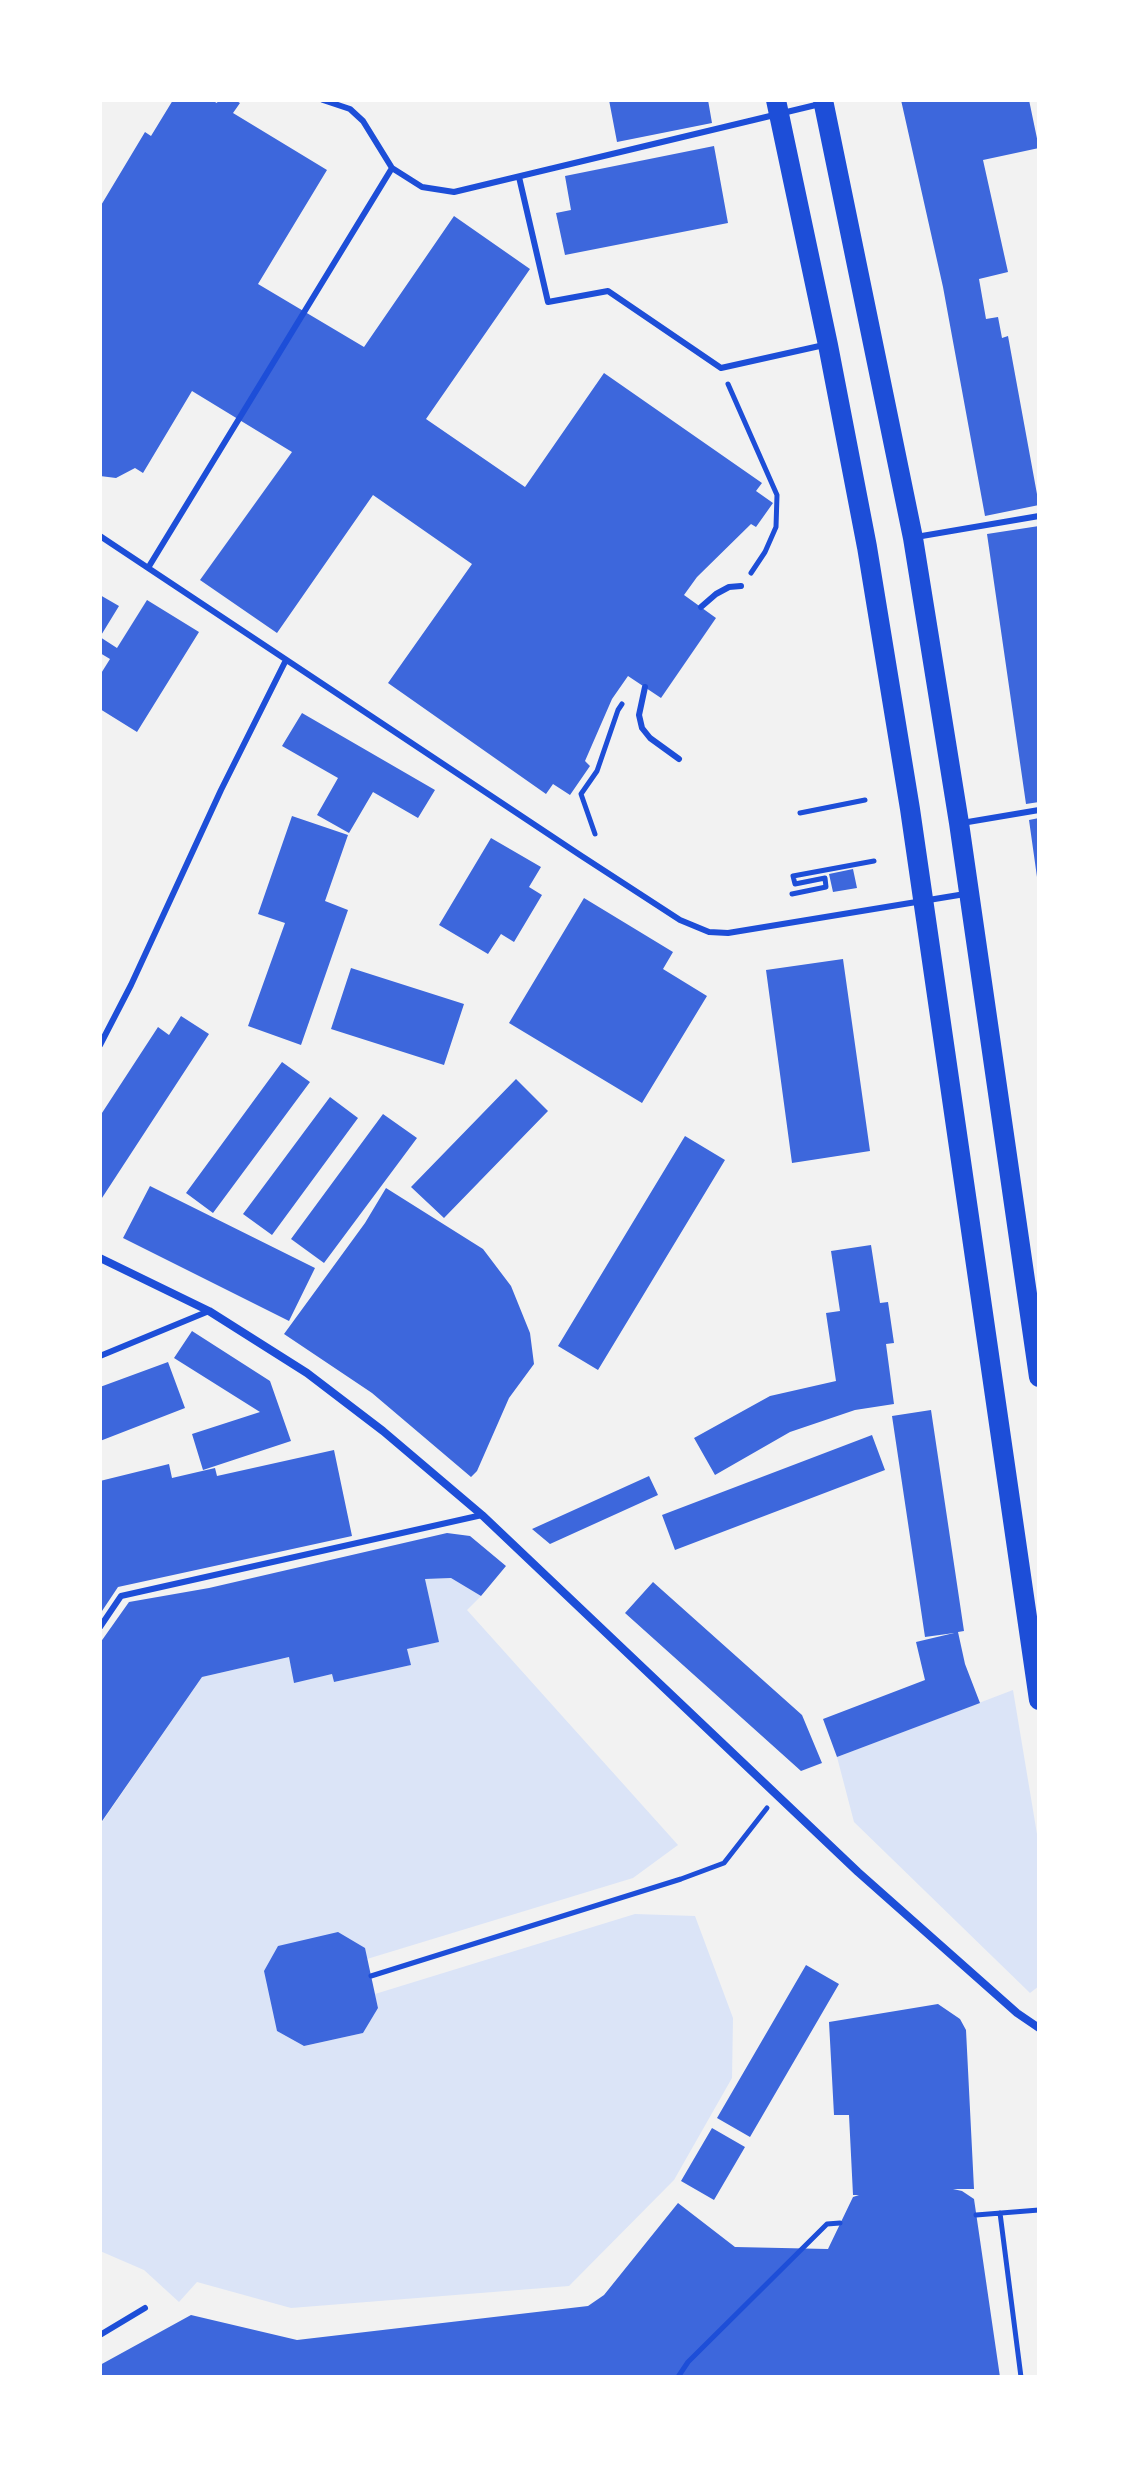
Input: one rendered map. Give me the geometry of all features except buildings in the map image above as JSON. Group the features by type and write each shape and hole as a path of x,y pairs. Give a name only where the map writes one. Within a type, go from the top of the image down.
{"main road":[{"path":"823,102 913,538 959,823 1039,1377"},
{"path":"778,107 867,547 923,900 1039,1700"}],"street":[{"path":"100,1258 209,1311 307,1373 383,1431 482,1515 870,1882 1017,2013 1039,2028"}],"lane":[{"path":"323,100 350,109 363,121 392,168 422,187 454,192 778,107 823,102"},
{"path":"148,568 392,168"},
{"path":"519,177 548,302 608,291 721,368 828,345"},
{"path":"913,538 1039,516"},
{"path":"100,536 655,904 680,920 709,932 728,933 968,893"},
{"path":"701,607 729,587 741,586"},
{"path":"100,1045 286,660"},
{"path":"645,687 639,715 642,728 650,738 679,759"},
{"path":"959,823 1039,810"},
{"path":"100,1356 209,1311"},
{"path":"100,1627 121,1596 482,1515"},
{"path":"100,2335 145,2308"}],"path":[{"path":"721,368 777,495 776,527 765,552 741,586"},
{"path":"595,834 581,794 597,771 618,710 628,697 645,687"},
{"path":"800,813 865,800"},
{"path":"792,894 826,887 825,878 795,884 793,876 874,861"},
{"path":"371,1976 724,1863 778,1795"},
{"path":"976,2215 1039,2210"},
{"path":"1000,2213 1021,2377"},
{"path":"678,2377 688,2362 827,2224 840,2223"}],"shaded area":[{"path":"451,1578 481,1596 467,1610 678,1845 633,1878 367,1959 277,2031 304,2046 363,2033 378,2008 375,1994 635,1914 695,1916 733,2018 732,2078 674,2180 569,2286 291,2308 197,2282 179,2302 144,2270 100,2251 100,1825 202,1677 289,1657 295,1682 332,1674 334,1682 410,1665 407,1649 438,1642 425,1579"},
{"path":"1013,1690 1039,1846 1039,1986 1030,1993 854,1822 837,1757"}]}
